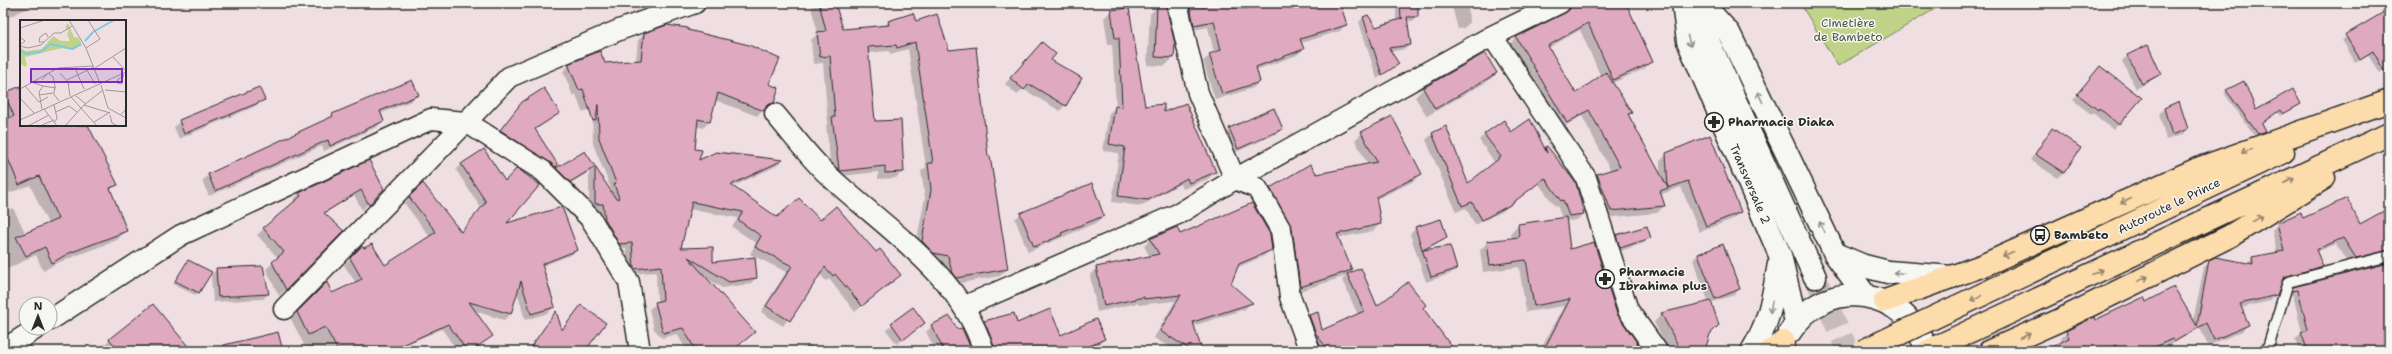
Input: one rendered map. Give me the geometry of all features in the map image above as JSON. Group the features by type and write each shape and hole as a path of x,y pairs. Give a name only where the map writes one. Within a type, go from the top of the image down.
{"main road":[{"name":"Transversale 2","path":"1683,3 1688,41 1780,254 1796,322"},
{"path":"1691,3 1816,277"},
{"path":"1702,3 1729,33 1835,254 1875,298 1907,315 1922,336 1927,351 2389,134"},
{"path":"1779,348 1796,322 1816,305 1839,296 1875,298 1952,277 2200,168 2389,101"},
{"name":"Autoroute le Prince","path":"1863,351 2049,264 2389,101"},
{"path":"1990,351 2058,321 2230,236 2389,137"},
{"path":"1752,351 1764,332 1770,314 1780,254"},
{"path":"1835,254 1864,266 1888,272 1952,277"}],"street":[{"path":"284,309 509,77 619,30 695,3"},
{"path":"1177,3 1198,93 1235,179 1257,188 1281,230 1290,296 1310,351"},
{"path":"964,306 1180,213 1235,179 1492,36 1560,3"},
{"path":"1492,36 1586,178 1628,310 1657,351"},
{"path":"775,114 826,174 908,242 964,306 984,351"},
{"path":"58,315 181,235 431,118 466,122 543,171 591,219 629,282 640,351"},
{"path":"3,350 25,336"}],"lane":[{"path":"2267,351 2288,282 2389,256"}],"green space":[{"name":"Cimetière de Bambeto","path":"1800,3 1945,3 1838,66"}],"building":[{"path":"819,3 835,3 843,29 889,25 888,21 913,13 916,21 937,14 949,50 976,47 988,156 990,156 1008,269 956,278 952,273 948,256 933,253 922,241 931,190 928,163 933,163 915,42 897,48 896,45 868,47 875,121 901,120 904,172 885,173 885,166 841,171 839,169 832,117 835,117 830,56 820,57 817,32 826,31"},
{"path":"1205,3 1231,3 1232,8 1246,8 1264,3 1340,3 1347,25 1300,39 1304,49 1256,67 1260,82 1222,94 1209,54 1221,50 1214,21 1194,25 1190,6 1205,7"},
{"path":"1400,3 1418,3 1418,17 1407,17 1411,45 1389,48 1399,64 1382,75 1363,17 1368,15 1376,27 1403,18 1401,18"},
{"path":"1571,3 1626,3 1653,62 1613,80 1588,23 1548,46 1576,93 1606,72 1632,113 1628,114 1668,188 1660,191 1665,206 1611,211 1597,174 1620,167 1589,110 1567,123 1516,37 1565,13 1570,9"},
{"path":"1157,5 1166,6 1175,44 1174,58 1155,57"},
{"path":"1129,8 1145,106 1164,104 1164,112 1186,103 1216,172 1189,183 1187,178 1148,200 1118,196 1125,147 1109,144 1115,106 1122,107 1119,38 1115,38 1111,10"},
{"path":"2389,9 2389,80 2373,51 2360,59 2345,35"},
{"path":"667,25 688,28 688,30 749,45 780,59 769,84 779,88 774,103 767,105 764,111 718,93 710,122 698,119 695,149 702,150 699,160 716,152 783,160 731,185 777,217 799,198 820,220 836,206 876,252 880,249 901,275 862,306 835,274 833,276 825,267 790,321 766,306 792,266 755,247 761,236 738,220 743,212 692,202 681,248 713,247 713,262 755,257 757,278 729,282 688,257 755,332 732,351 696,351 683,328 663,333 655,302 663,300 661,266 634,269 632,243 619,244 605,219 603,204 595,204 595,167 570,182 556,168 585,151 616,199 619,198 614,184 616,183 599,138 598,104 596,120 593,121 583,89 579,90 568,64 600,51 605,63 641,60 644,33"},
{"path":"1042,42 1056,54 1051,60 1082,78 1066,106 1029,84 1024,90 1010,78"},
{"path":"2148,45 2161,74 2142,84 2127,55"},
{"path":"1485,53 1497,73 1435,109 1423,88"},
{"path":"2100,66 2142,98 2119,125 2099,108 2098,110 2077,94"},
{"path":"412,80 419,95 380,111 384,121 330,146 328,140 215,191 208,174 333,116 332,114"},
{"path":"2244,81 2256,110 2293,89 2301,104 2283,114 2280,110 2262,123 2266,131 2258,134 2226,90"},
{"path":"20,86 20,126 88,126 118,185 110,188 127,231 67,254 52,263 45,247 26,256 16,237 58,219 39,176 19,185 3,147 3,120 14,116 4,93"},
{"path":"259,87 265,100 184,134 179,120"},
{"path":"544,88 560,113 535,129 558,165 556,167 500,130 522,102"},
{"path":"2179,101 2188,129 2172,135 2164,108"},
{"path":"1274,108 1283,129 1238,149 1229,128"},
{"path":"1392,116 1422,174 1376,197 1381,224 1337,234 1352,270 1300,287 1292,228 1270,188 1310,164 1317,174 1377,162 1361,132"},
{"path":"1530,119 1547,153 1545,147 1547,146 1576,183 1584,214 1569,216 1563,200 1561,201 1545,178 1510,205 1482,220 1472,202 1462,206 1432,133 1446,126 1468,183 1501,157 1484,134 1504,120 1511,132"},
{"path":"2052,128 2081,148 2064,173 2035,154"},
{"path":"1710,135 1741,212 1706,226 1688,181 1668,188 1666,153"},
{"path":"484,149 505,181 517,168 540,185 507,223 562,207 578,250 542,264 555,307 531,314 521,281 511,314 469,302 493,336 471,351 467,351 448,324 390,351 338,351 325,327 308,335 297,312 327,282 332,293 362,279 350,258 362,246 364,248 372,244 385,265 436,232 409,197 423,183 461,232 486,202 461,164"},
{"path":"369,160 384,189 369,205 361,190 324,213 344,231 286,290 272,262 284,252 263,228 301,196 299,193"},
{"path":"1092,183 1104,216 1061,233 1062,235 1034,247 1020,213"},
{"path":"2347,198 2360,224 2389,208 2389,250 2356,258 2343,238 2316,250 2323,266 2284,277 2277,295 2240,304 2249,325 2214,340 2206,323 2174,342 2172,339 2146,351 2119,351 2116,345 2101,351 2044,351 2069,338 2066,331 2094,317 2095,320 2144,297 2146,302 2174,287 2197,326 2209,260 2215,257 2253,264 2252,257 2284,251 2277,223 2301,212 2303,218"},
{"path":"1252,203 1270,234 1272,250 1239,264 1231,284 1253,303 1193,322 1202,351 1193,351 1160,331 1181,295 1144,299 1144,297 1104,306 1096,267 1159,254 1150,239 1177,227 1180,234"},
{"path":"1566,217 1570,249 1594,242 1617,314 1643,351 1543,351 1570,299 1534,306 1526,260 1490,265 1487,241 1519,237 1518,224"},
{"path":"1441,219 1447,237 1423,250 1450,246 1457,269 1431,277 1415,227"},
{"path":"1647,226 1651,238 1620,248 1616,235"},
{"path":"1723,244 1740,289 1715,299 1698,254"},
{"path":"188,260 212,272 199,293 175,281"},
{"path":"2389,263 2389,351 2308,351 2301,333 2308,330 2298,290 2292,291 2293,287"},
{"path":"263,266 269,294 218,297 216,268"},
{"path":"1361,268 1377,306 1408,282 1426,305 1423,308 1455,351 1329,351 1316,334 1309,315 1318,312 1322,330 1364,311 1347,274"},
{"path":"1711,301 1719,325 1710,334 1706,347 1702,351 1681,351 1661,313"},
{"path":"153,304 192,351 120,351 109,339"},
{"path":"581,305 606,323 585,351 528,351 556,311 562,330"},
{"path":"913,307 925,323 903,340 891,323"},
{"path":"1050,309 1061,335 1096,319 1105,339 1079,351 1075,351 1073,346 1068,349 1069,351 995,351 984,321 1014,313 1017,323"},
{"path":"950,316 957,329 962,328 972,351 944,351 931,325"},
{"path":"278,332 283,351 224,351 224,345"}],"tunnel":[{"path":"1815,277 1848,351"}],"place":[{"name":"Pharmacie Diaka","path":"1714,122"},
{"name":"Bambeto","path":"2040,235"},
{"name":"Pharmacie Ibrahima plus","path":"1605,279"}]}
